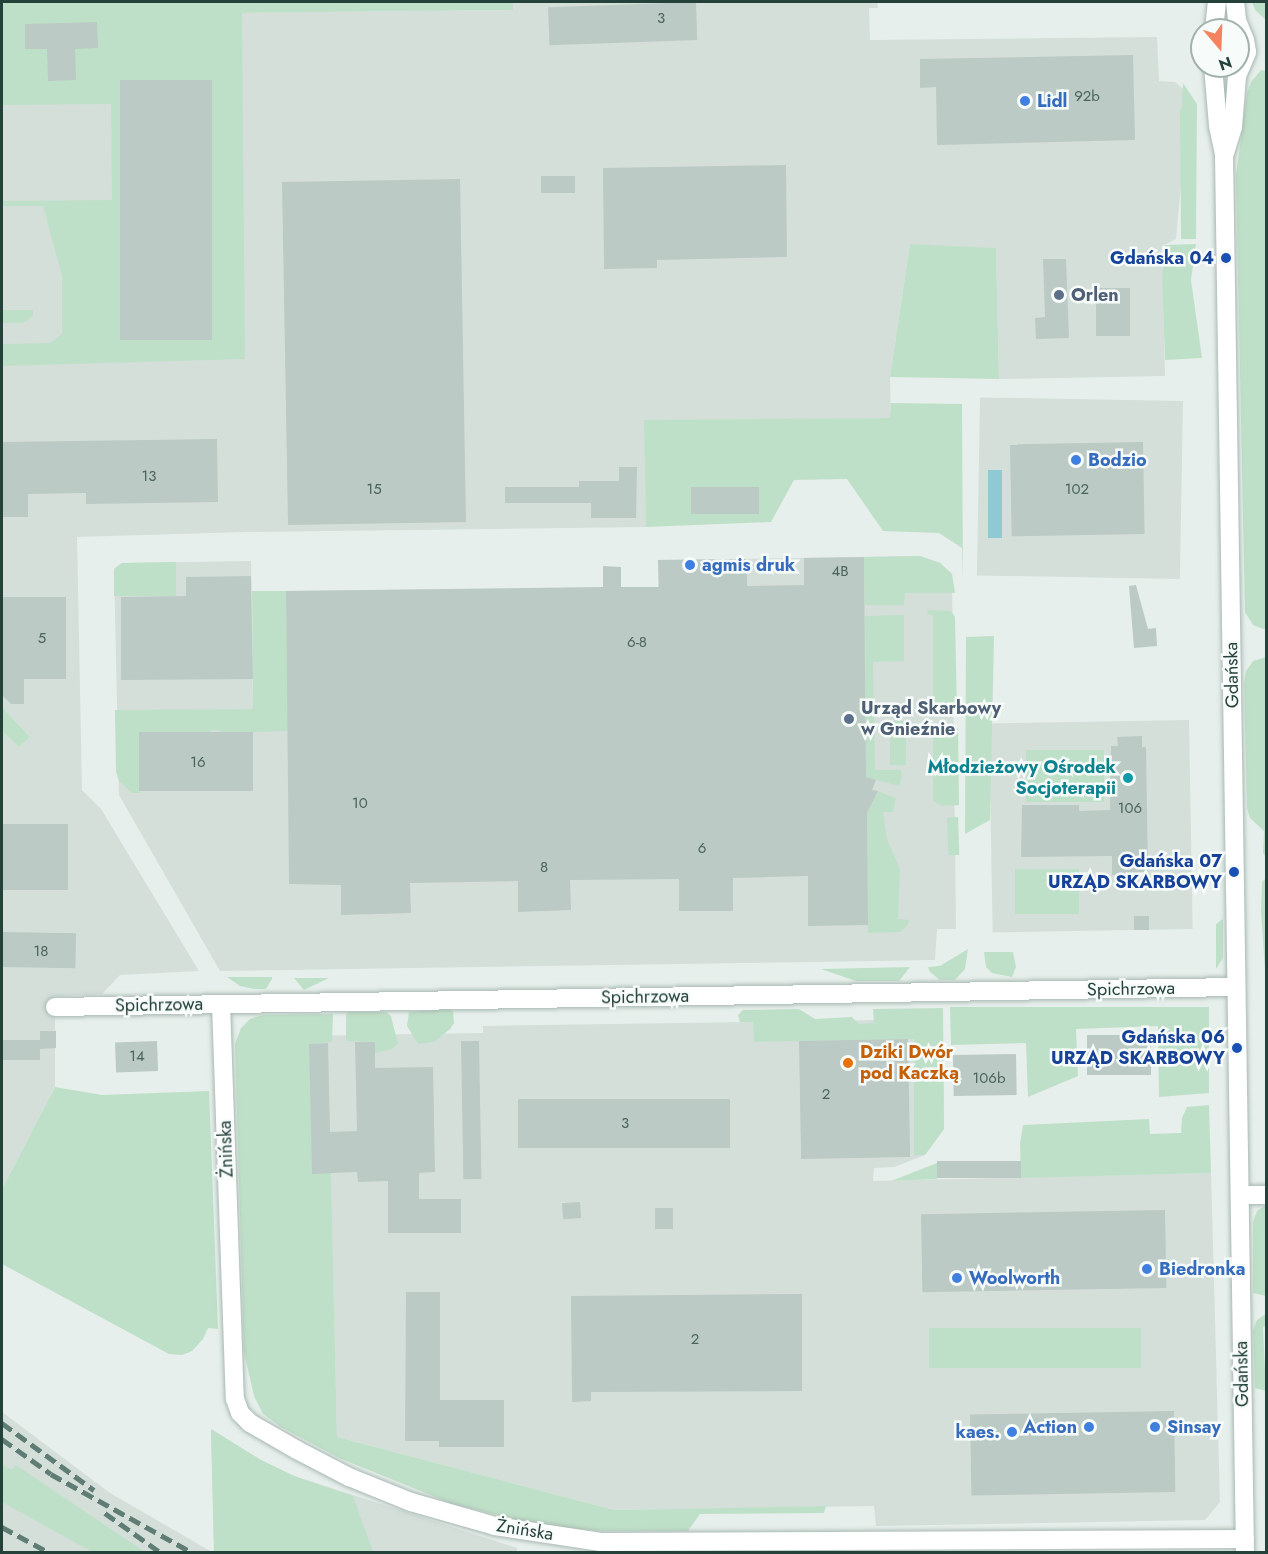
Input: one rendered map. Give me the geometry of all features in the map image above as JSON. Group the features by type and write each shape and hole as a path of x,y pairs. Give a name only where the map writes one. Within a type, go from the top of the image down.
{"street":[{"path":"1215,18 1217,2"},
{"name":"Gdańska","path":"1235,2 1237,18"},
{"name":"Gdańska","path":"1214,78 1218,126 1224,155 1245,1546"},
{"name":"Gdańska","path":"1224,155 1233,127 1237,78"},
{"name":"Spichrzowa","path":"55,1007 1235,987"},
{"name":"Żnińska","path":"221,1004 235,1399 240,1413 250,1423 297,1450 349,1477 411,1502 495,1526 601,1542 1245,1546"},
{"path":"1240,1195 1266,1195"}],"shaded area":[{"path":"2,2 242,13 512,10 513,2 877,2 878,8 869,8 870,40 1157,37 1159,81 1175,82 1189,94 1176,239 1162,246 1165,376 999,379 996,249 910,244 890,377 891,418 645,421 646,527 246,532 77,537 82,790 101,809 199,971 120,975 102,994 55,996 55,1087 2,1189 2,731 19,747 30,737 2,707"},
{"path":"980,397 1183,401 1180,579 977,575"},
{"path":"920,556 940,563 952,574 956,929 937,929 935,960 220,971 119,795 114,569 122,563 251,561 253,709 287,707 286,591 658,587 658,560"},
{"path":"1189,720 1193,929 993,932 989,723"},
{"path":"943,1019 944,1129 925,1155 894,1167 874,1168 873,1181 1211,1173 1220,1502 1205,1520 876,1526 874,1506 614,1510 337,1437 331,1189 300,1036 483,1033 483,1026"},
{"path":"2,1412 110,1493 212,1552 2,1552"},
{"path":"211,1429 261,1460 294,1476 517,1548 517,1552 214,1552"}],"green space":[{"path":"2,2 513,2 513,10 242,13 245,359 2,366 2,344 50,343 62,334 62,276 43,206 2,206 2,201 112,200 111,104 2,105"},
{"path":"1252,2 1266,2 1266,20 1255,10"},
{"path":"1261,70 1266,71 1266,629 1253,625 1245,612 1236,176 1247,93 1251,82"},
{"path":"1183,83 1197,104 1196,239 1181,239 1180,111"},
{"path":"910,244 996,248 999,379 890,377"},
{"path":"1196,244 1191,280 1202,358 1165,360 1162,276 1165,245"},
{"path":"2,310 33,310 33,316 23,323 2,323"},
{"path":"891,403 962,404 963,582 962,548 939,533 883,531 847,479 794,480 771,522 646,527 644,420 890,418"},
{"path":"920,556 940,563 952,574 955,593 905,593 904,605 865,605 864,557"},
{"path":"176,562 176,596 114,596 114,569 122,563"},
{"path":"252,591 286,591 288,731 220,733 219,730 211,730 211,733 139,734 140,793 132,793 119,781 116,772 115,710 253,709"},
{"path":"928,610 951,611 955,617 957,711 927,712 925,708 925,703 933,701 933,615 927,614"},
{"path":"904,615 904,661 873,662 875,770 901,770 902,777 899,786 866,777 865,616"},
{"path":"994,636 990,820 965,834 966,637"},
{"path":"1266,657 1266,857 1263,853 1264,831 1250,818 1247,808 1244,684 1246,671 1253,661"},
{"path":"2,707 30,737 19,747 2,731"},
{"path":"890,721 906,721 906,765 890,765"},
{"path":"958,728 959,805 943,806 933,801 933,729"},
{"path":"1026,750 1104,750 1104,802 1026,802"},
{"path":"878,791 896,798 893,812 883,812 887,839 900,869 898,919 909,920 908,925 900,932 868,933 867,813"},
{"path":"947,817 958,817 959,855 948,855"},
{"path":"1015,869 1079,869 1079,914 1015,914"},
{"path":"1266,878 1266,985 1261,911 1262,882"},
{"path":"1223,919 1223,958 1216,969 1216,924"},
{"path":"968,949 965,969 955,980 940,980 930,972 928,967 940,966"},
{"path":"984,952 1013,952 1016,967 1012,977 992,973 986,967"},
{"path":"910,967 899,981 856,981 821,969"},
{"path":"227,977 272,977 272,979 266,989 254,989 240,986"},
{"path":"294,978 329,978 304,990"},
{"path":"950,1007 1209,1007 1209,1093 1159,1097 1158,1026 1076,1029 1078,1076 1028,1097 1026,1043 951,1045"},
{"path":"943,1008 944,1129 925,1155 914,1155 914,1039 754,1042 753,1022 740,1022 738,1015 743,1010 799,1009 815,1019 852,1017 859,1024 874,1023 873,1009"},
{"path":"447,1009 453,1011 454,1023 450,1029 434,1042 418,1044 407,1026 409,1012"},
{"path":"349,1012 386,1012 391,1016 398,1044 392,1049 375,1053 375,1042 346,1041 346,1014"},
{"path":"333,1014 332,1042 309,1044 331,1173 337,1437 614,1510 826,1506 824,1513 700,1514 688,1531 603,1531 543,1526 453,1504 339,1458 281,1427 263,1414 254,1396 244,1352 235,1044 241,1028 250,1019 263,1015"},
{"path":"55,1087 102,1095 209,1091 218,1329 208,1328 203,1339 192,1351 182,1355 169,1354 2,1264 2,1189"},
{"path":"1209,1105 1211,1173 1021,1178 1020,1144 1023,1125 1149,1119 1150,1134 1181,1133 1182,1118 1187,1107"},
{"path":"937,1163 937,1179 891,1181"},
{"path":"1266,1205 1266,1296 1253,1293 1253,1222 1257,1211"},
{"path":"1266,1314 1266,1326 1263,1327 1266,1391 1255,1388 1253,1330 1257,1320"},
{"path":"929,1328 1141,1328 1141,1368 929,1368"},
{"path":"211,1429 261,1460 294,1476 353,1496 373,1552 214,1552"},
{"path":"2,1464 12,1470 16,1465 145,1552 92,1552 2,1502"}],"water":[{"path":"988,470 1002,470 1002,538 988,538"}],"building":[{"path":"696,2 697,40 549,45 548,7"},
{"path":"97,22 98,48 75,49 76,80 48,81 47,49 25,49 25,24"},
{"path":"1133,55 1135,140 937,145 936,87 920,88 920,59"},
{"path":"120,80 212,80 212,340 120,340"},
{"path":"786,165 787,257 657,260 657,268 604,269 603,168"},
{"path":"541,176 575,176 575,193 541,193"},
{"path":"460,179 466,522 288,525 282,182"},
{"path":"1043,259 1066,259 1069,338 1036,339 1035,318 1045,317"},
{"path":"1096,288 1130,288 1130,336 1096,336"},
{"path":"217,439 218,502 86,504 86,493 28,494 28,517 2,517 2,442"},
{"path":"1143,442 1145,534 1012,536 1010,444"},
{"path":"619,467 637,467 636,518 591,518 591,503 505,503 505,487 579,487 579,481 619,481"},
{"path":"691,487 759,487 759,514 691,514"},
{"path":"864,557 866,777 876,780 872,790 878,791 867,813 868,925 808,926 808,876 733,878 733,911 679,911 679,879 570,880 571,910 518,912 518,881 410,883 411,913 341,915 341,885 289,884 286,591 603,587 603,566 621,567 621,587 659,587 658,560 747,559 747,586 804,585 804,558"},
{"path":"251,576 253,679 121,680 121,597 186,596 186,577"},
{"path":"1136,585 1148,629 1156,628 1157,646 1134,648 1129,586"},
{"path":"2,597 66,597 66,679 24,679 24,704 11,704 2,695"},
{"path":"139,732 253,732 253,791 139,791"},
{"path":"1142,736 1142,747 1146,747 1148,875 1112,875 1112,856 1021,857 1022,805 1079,805 1079,811 1110,810 1111,746 1118,746 1117,737"},
{"path":"2,824 68,824 68,890 2,890"},
{"path":"1134,916 1149,916 1149,930 1134,930"},
{"path":"2,932 76,933 75,968 2,967"},
{"path":"40,1031 56,1031 56,1048 40,1049 40,1060 2,1060 2,1040 40,1040"},
{"path":"1087,1035 1151,1035 1151,1075 1087,1075"},
{"path":"908,1039 910,1157 801,1159 799,1041"},
{"path":"157,1041 158,1071 116,1072 115,1042"},
{"path":"461,1041 479,1041 481,1179 463,1179"},
{"path":"355,1042 375,1042 375,1068 433,1067 435,1172 419,1173 419,1199 461,1199 461,1233 388,1233 388,1181 358,1182 357,1172 312,1174 309,1044 328,1043 330,1132 357,1131"},
{"path":"1016,1054 1017,1095 954,1096 953,1055"},
{"path":"518,1099 730,1099 730,1148 518,1148"},
{"path":"937,1161 1021,1161 1021,1178 937,1178"},
{"path":"580,1202 581,1218 563,1219 562,1203"},
{"path":"655,1208 673,1208 673,1229 655,1229"},
{"path":"1165,1210 1166,1288 922,1292 921,1214"},
{"path":"406,1292 440,1292 440,1400 504,1400 504,1447 439,1447 439,1441 405,1441"},
{"path":"802,1294 802,1391 591,1392 591,1401 572,1402 571,1296"},
{"path":"1174,1411 1175,1492 971,1496 970,1415"}],"railway":[{"path":"2,1423 94,1490"},
{"path":"2,1439 51,1474 191,1552"},
{"path":"105,1513 160,1552"},
{"path":"2,1527 48,1552"}],"place":[{"name":"Lidl","path":"1025,101"},
{"name":"Gdańska 04","path":"1226,258"},
{"name":"Orlen","path":"1059,295"},
{"name":"Bodzio","path":"1076,460"},
{"name":"agmis druk","path":"690,565"},
{"name":"Urząd Skarbowy w Gnieźnie","path":"849,719"},
{"name":"Młodzieżowy Ośrodek Socjoterapii","path":"1128,778"},
{"name":"Gdańska 07 URZĄD SKARBOWY","path":"1234,872"},
{"name":"Gdańska 06 URZĄD SKARBOWY","path":"1237,1048"},
{"name":"Dziki Dwór pod Kaczką","path":"848,1063"},
{"name":"Biedronka","path":"1147,1269"},
{"name":"Woolworth","path":"957,1278"},
{"name":"Action","path":"1089,1427"},
{"name":"Sinsay","path":"1155,1427"},
{"name":"kaes.","path":"1012,1432"}]}
